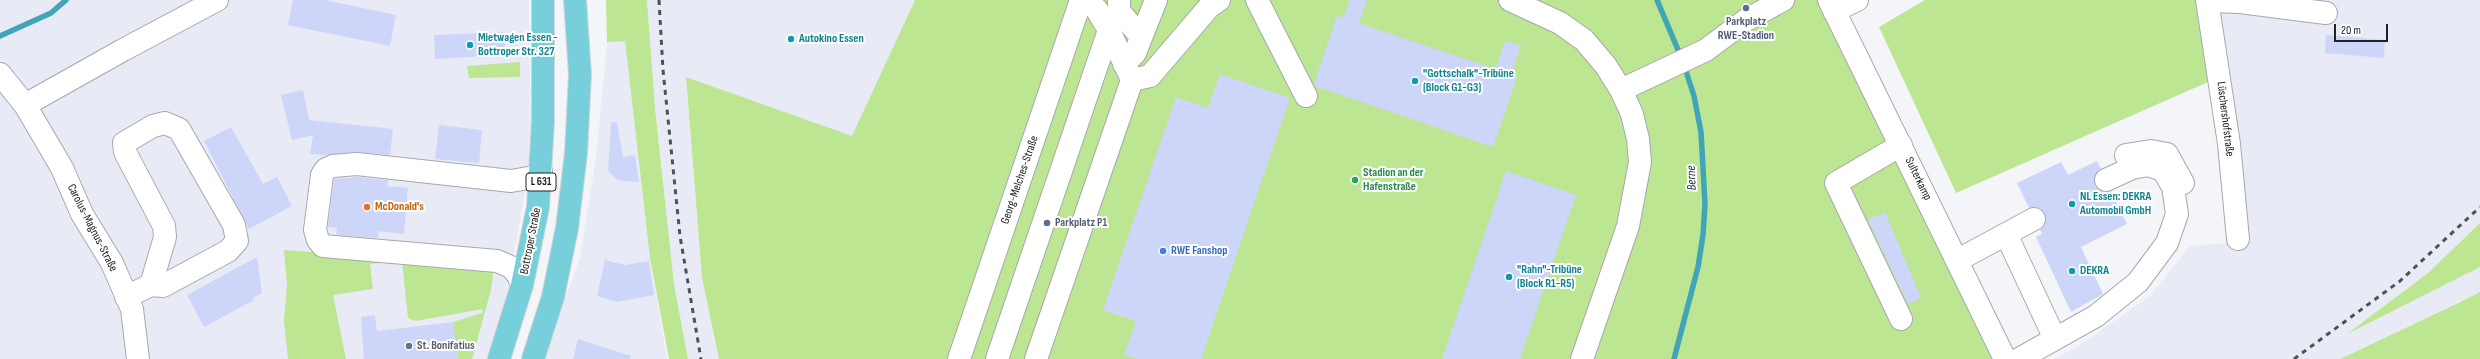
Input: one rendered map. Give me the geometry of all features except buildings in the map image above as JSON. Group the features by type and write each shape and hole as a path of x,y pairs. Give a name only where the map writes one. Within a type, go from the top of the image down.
{"main road":[{"name":"Bottroper Straße","path":"499,359 522,285 538,207 542,171 543,0"},
{"name":"L 631","path":"533,359 553,297 567,228 576,153 580,74 575,0"}],"street":[{"path":"25,105 123,50 217,0"},
{"name":"Georg-Melches-Straße","path":"959,359 1081,0"},
{"path":"1087,0 1097,10 1128,72"},
{"path":"1119,0 1119,11 1141,37"},
{"path":"1036,359 1128,72 1156,0"},
{"path":"1128,72 1150,76 1209,7 1219,0"},
{"path":"1257,0 1306,96"},
{"path":"1510,0 1560,22 1584,40 1606,66 1621,90 1634,120 1638,139 1640,162 1628,226 1582,359"},
{"path":"1621,90 1706,50 1746,20 1783,0"},
{"path":"1832,6 1857,0"},
{"path":"2208,1 2240,2 2326,13"},
{"name":"Lüschershofstraße","path":"2208,1 2229,144 2238,239"},
{"name":"Sulterkamp","path":"1832,6 1958,260 2005,359"},
{"path":"997,359 1108,30"},
{"name":"Carolus-Magnus-Straße","path":"4,85 25,105 62,168 82,214 112,263 132,310 138,359"},
{"path":"126,296 151,284 163,286 228,251 237,241 234,225 179,129 165,123 153,126 129,139 124,147 164,226 165,237 151,284"},
{"path":"1901,145 1836,183 1901,319"},
{"path":"522,285 518,275 511,266 497,261 324,246 318,240 315,230 322,175 326,169 333,166 357,164 511,181 534,177 542,171"},
{"path":"2019,359 2096,316 2138,282 2167,243 2177,214 2173,187 2163,170 2148,165 2132,168 2105,179"},
{"path":"1958,260 2034,219"},
{"path":"2006,234 2056,339"}],"shaded area":[{"path":"0,0 529,0 531,160 502,318 489,359 0,359"},
{"name":"Autokino Essen","path":"647,0 915,0 852,137 686,77 702,278 719,359 688,359 674,284 655,108"},
{"path":"2212,0 2480,0 2480,223 2428,273 2350,332 2480,267 2480,292 2340,359 2054,359 2078,346 2149,297 2190,246 2242,242"},
{"path":"625,40 650,258 667,359 543,359 580,258 596,158 607,42"}],"green space":[{"path":"606,0 647,0 655,108 674,284 688,359 669,359 650,258 625,41 607,42"},
{"path":"915,0 1828,0 2002,359 719,359 702,278 686,77 852,136"},
{"path":"1925,0 2204,0 2217,78 1956,193 1879,27"},
{"path":"520,62 520,77 469,78 467,66"},
{"path":"2480,223 2480,267 2347,334 2428,273"},
{"path":"284,250 494,265 491,290 472,359 458,359 453,322 482,313 483,309 415,321 408,318 402,261 370,264 373,289 333,295 346,359 288,359 284,321 287,285"},
{"path":"2480,292 2480,359 2340,359 2456,304"}],"waterway":[{"path":"0,36 51,13 66,0"},
{"name":"Berne","path":"1657,0 1681,57"},
{"name":"Berne","path":"1674,359 1698,267 1703,235 1705,204 1701,132 1694,96 1684,65"}],"railway":[{"path":"659,0 663,70 680,236 701,359"},
{"path":"2294,359 2400,281 2480,207"}],"place":[{"name":"Parkplatz RWE-Stadion","path":"1746,8"},
{"name":"Autokino Essen","path":"791,39"},
{"name":"Mietwagen Essen - Bottroper Str. 327","path":"470,45"},
{"name":"\"Gottschalk\"-Tribüne (Block G1-G3)","path":"1415,81"},
{"name":"Stadion an der Hafenstraße","path":"1355,180"},
{"name":"NL Essen: DEKRA Automobil GmbH","path":"2072,204"},
{"name":"McDonald's","path":"367,207"},
{"name":"Parkplatz P1","path":"1047,223"},
{"name":"RWE Fanshop","path":"1163,251"},
{"name":"DEKRA","path":"2072,271"},
{"name":"\"Rahn\"-Tribüne (Block R1-R5)","path":"1509,277"},
{"name":"St. Bonifatius","path":"409,346"}]}
